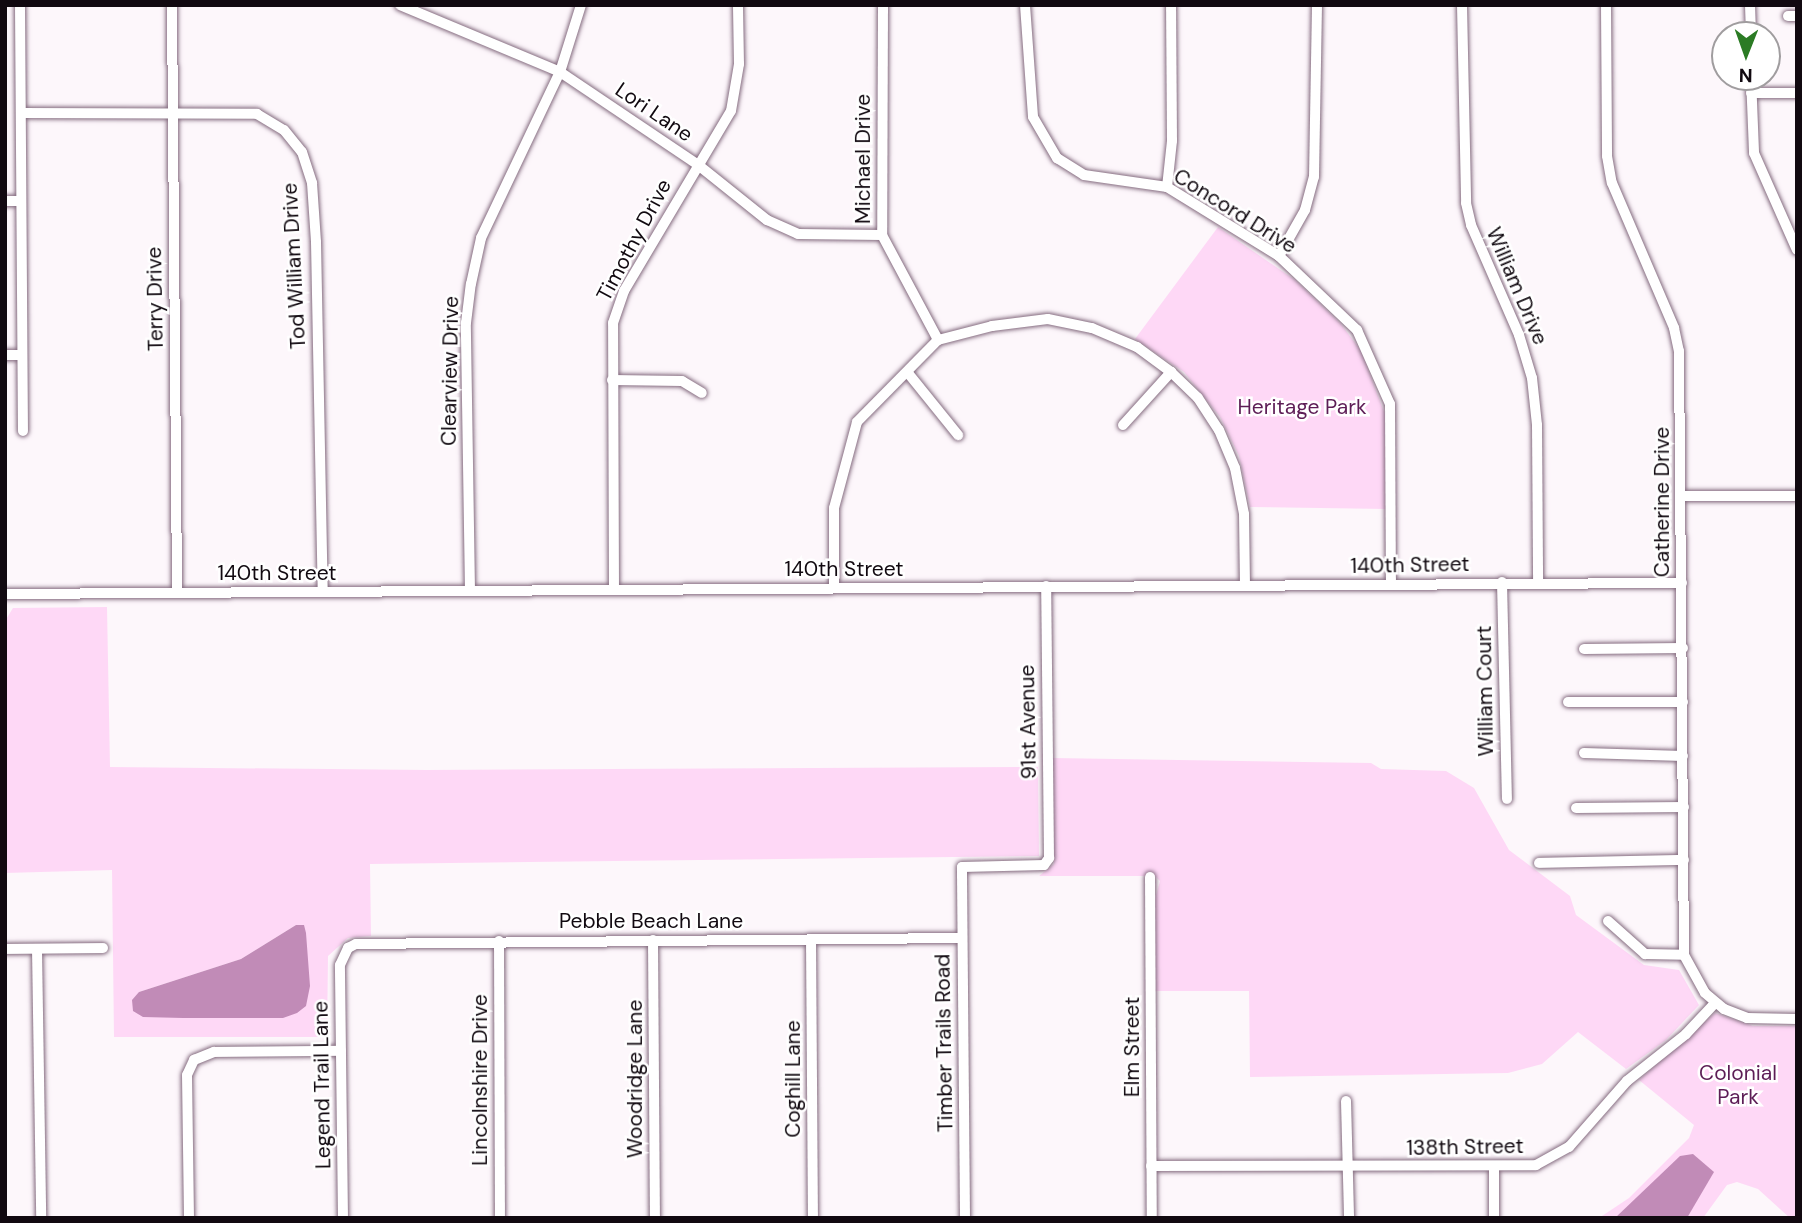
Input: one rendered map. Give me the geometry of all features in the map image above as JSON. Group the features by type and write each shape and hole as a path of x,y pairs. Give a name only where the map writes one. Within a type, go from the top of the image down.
{"street":[{"path":"20,5 23,432"},
{"name":"Terry Drive","path":"172,5 177,593"},
{"name":"Lori Lane","path":"400,5 560,72 697,164 767,220 798,234 882,235"},
{"name":"Clearview Drive","path":"470,591 466,323 471,284 481,238 560,72 581,5"},
{"name":"Timothy Drive","path":"614,590 613,323 624,292 697,164 731,111 739,64 738,5"},
{"name":"Michael Drive","path":"883,5 882,235 938,340"},
{"name":"Concord Drive","path":"1025,5 1033,117 1048,146 1084,175 1167,187 1279,256 1357,330 1390,404 1391,585"},
{"path":"1167,187 1172,141 1171,5"},
{"path":"1279,256 1305,211 1314,177 1317,5"},
{"name":"William Drive","path":"1462,5 1466,203 1532,378 1537,425 1538,582"},
{"name":"Catherine Drive","path":"1606,5 1607,156 1612,183 1677,339 1682,496 1685,955"},
{"path":"1797,93 1751,93 1754,153 1797,250"},
{"name":"Tod William Drive","path":"21,113 172,111 257,114 284,130 302,152 312,183 323,592"},
{"path":"5,201 21,201"},
{"path":"834,588 836,487 857,422 938,340 992,326 1048,319 1092,327 1126,342 1171,372 1198,398 1219,430 1235,468 1244,514 1245,584"},
{"path":"5,355 22,355"},
{"path":"1123,425 1171,372"},
{"path":"908,373 958,435"},
{"path":"612,380 682,382 702,393"},
{"path":"1682,496 1797,496"},
{"name":"140th Street","path":"5,594 1391,585 1502,582 1682,583"},
{"name":"William Court","path":"1502,582 1507,799"},
{"name":"91st Avenue","path":"962,867 1044,865 1049,858 1046,586"},
{"path":"1584,649 1683,648"},
{"path":"1569,702 1683,702"},
{"path":"1584,752 1683,756"},
{"path":"1576,808 1684,807"},
{"path":"1539,863 1684,860"},
{"name":"Timber Trails Road","path":"962,867 965,1218"},
{"name":"Elm Street","path":"1150,877 1152,1218"},
{"path":"1608,921 1645,954 1685,955 1715,1003 1747,1018 1797,1020"},
{"name":"Pebble Beach Lane","path":"344,953 368,942 962,938"},
{"name":"Coghill Lane","path":"811,939 813,1218"},
{"name":"Woodridge Lane","path":"653,940 654,1218"},
{"name":"Lincolnshire Drive","path":"499,941 500,1218"},
{"path":"5,949 103,948"},
{"path":"37,949 41,1218"},
{"name":"Legend Trail Lane","path":"343,1218 341,1051 344,953"},
{"name":"138th Street","path":"1151,1166 1536,1166 1559,1156 1639,1069 1686,1034 1715,1003"},
{"path":"189,1218 187,1076 194,1060 214,1052 341,1051"},
{"path":"1346,1101 1349,1218"},
{"path":"1494,1166 1494,1218"}],"green space":[{"name":"Heritage Park","path":"1218,227 1295,280 1341,324 1361,351 1385,414 1387,509 1250,507 1239,456 1220,417 1184,372 1135,339"},
{"path":"107,607 110,767 427,770 1038,767 1039,856 370,864 371,936 348,938 328,956 327,1037 114,1037 112,870 5,873 5,621 13,608","holes":["296,925 303,925 283,1018 247,1017 139,992 241,959"]},
{"path":"1053,758 1371,763 1381,769 1446,771 1474,788 1509,850 1570,896 1576,915 1644,965 1679,970 1699,1005 1666,1040 1626,1069 1578,1032 1542,1064 1508,1073 1250,1077 1249,991 1155,991 1155,899 1160,881 1155,876 1039,876 1054,864"},
{"name":"Colonial Park","path":"1715,1013 1753,1026 1797,1026 1797,1218 1790,1218 1758,1189 1737,1182 1727,1185 1703,1218 1599,1218 1629,1198 1689,1138 1694,1125 1639,1080"}],"shaded area":[{"path":"296,925 304,925 306,933 310,986 306,1006 297,1013 283,1018 183,1018 143,1017 133,1011 132,1000 139,992 241,959"},
{"path":"1693,1154 1714,1172 1687,1218 1615,1218 1680,1156"}]}
